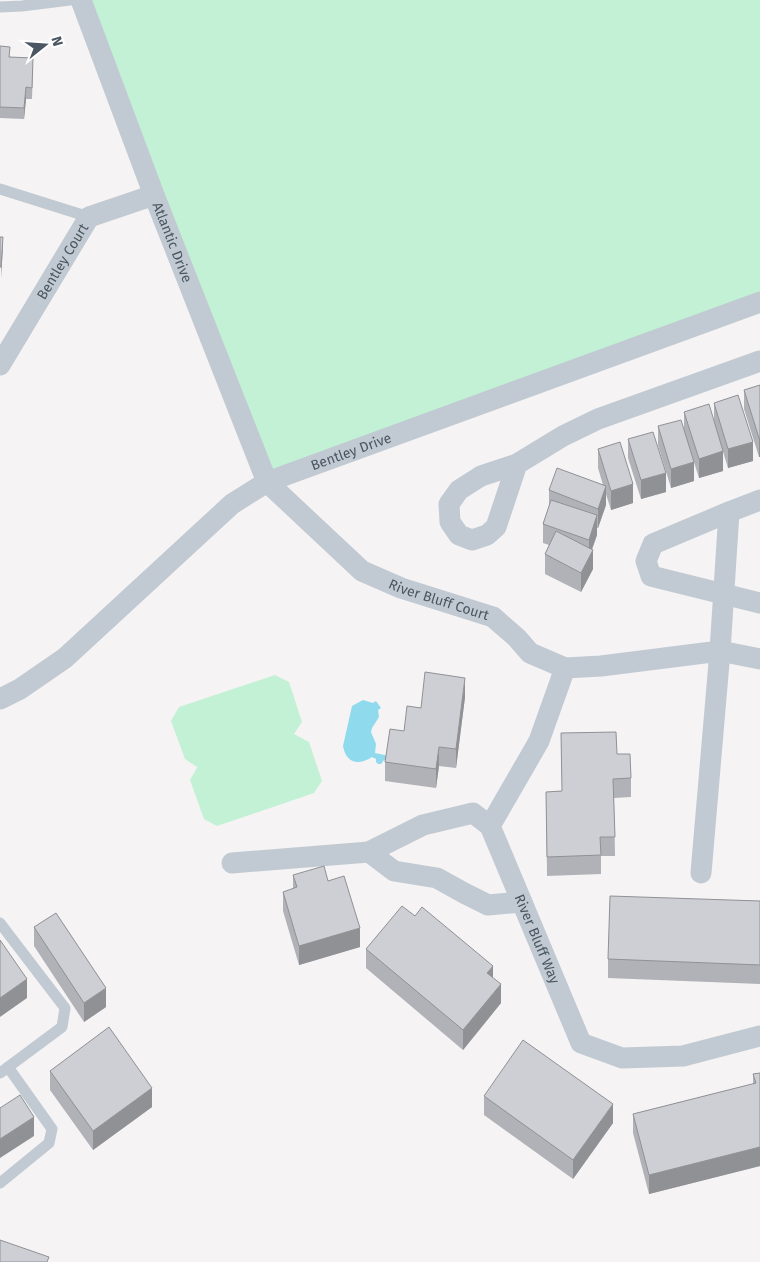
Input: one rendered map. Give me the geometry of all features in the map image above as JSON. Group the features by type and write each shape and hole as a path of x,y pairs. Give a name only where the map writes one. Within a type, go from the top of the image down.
{"street":[{"name":"Atlantic Drive","path":"81,0 154,196 267,482"},
{"name":"Bentley Court","path":"0,365 89,218 154,196"},
{"name":"Bentley Drive","path":"0,699 20,689 65,658 232,504 267,482 760,302"},
{"path":"517,464 563,436 598,419 760,361"},
{"name":"River Bluff Court","path":"267,482 362,571 401,588 493,617 517,638 530,653 565,668 602,666 720,651 760,659"},
{"path":"760,500 653,544 646,561 651,576 760,603"},
{"path":"701,873 720,651 729,512"},
{"path":"232,863 369,852 423,825 473,813 490,826 539,741 565,668"},
{"name":"River Bluff Way","path":"490,826 581,1043 622,1058 683,1056 760,1036"},
{"path":"369,852 394,870 437,878 488,905 522,902"}],"lane":[{"path":"0,7 70,0"},
{"path":"0,189 89,218"},
{"path":"0,923 65,1008 62,1027 4,1070 52,1129 49,1143 0,1183"}],"green space":[{"path":"81,0 760,0 760,302 267,482"},
{"path":"275,675 289,682 302,722 294,734 309,742 322,781 314,793 217,826 204,819 190,780 198,766 185,759 171,721 179,707"}],"water":[{"path":"363,700 373,703 376,701 381,708 378,710 379,717 371,732 376,744 375,753 389,756 388,761 384,760 381,764 378,764 376,759 372,757 367,760 353,761 347,756 343,746 352,706"}],"building":[{"path":"0,46 10,47 9,57 33,58 32,88 26,87 24,108 0,107"},
{"path":"0,237 3,237 1,267 0,267"},
{"path":"760,385 760,438 759,438 744,390"},
{"path":"738,395 753,442 728,449 714,403"},
{"path":"709,404 723,451 699,459 684,412"},
{"path":"681,420 694,462 671,469 658,426"},
{"path":"653,432 666,473 641,480 628,439"},
{"path":"620,442 633,484 611,491 598,449"},
{"path":"557,468 606,486 598,509 549,490"},
{"path":"551,500 597,515 589,540 543,524"},
{"path":"556,531 593,550 581,573 545,554"},
{"path":"425,672 465,678 456,749 439,747 436,769 385,762 390,729 404,731 407,706 421,708"},
{"path":"616,732 617,754 630,754 631,778 613,779 615,837 600,837 601,855 547,857 546,792 562,791 561,733"},
{"path":"324,866 328,881 344,876 360,928 299,946 283,892 297,887 293,875"},
{"path":"610,896 760,901 760,965 608,959"},
{"path":"402,906 415,916 422,907 493,966 487,973 501,984 463,1030 366,949"},
{"path":"56,913 106,988 84,1003 34,927"},
{"path":"0,940 27,979 0,998"},
{"path":"109,1027 152,1088 93,1131 50,1071"},
{"path":"523,1040 613,1104 573,1160 484,1096"},
{"path":"760,1073 760,1147 649,1175 633,1114 756,1083 753,1074"},
{"path":"20,1095 34,1117 0,1139 0,1108"},
{"path":"0,1240 49,1257 47,1262 0,1262"}]}
